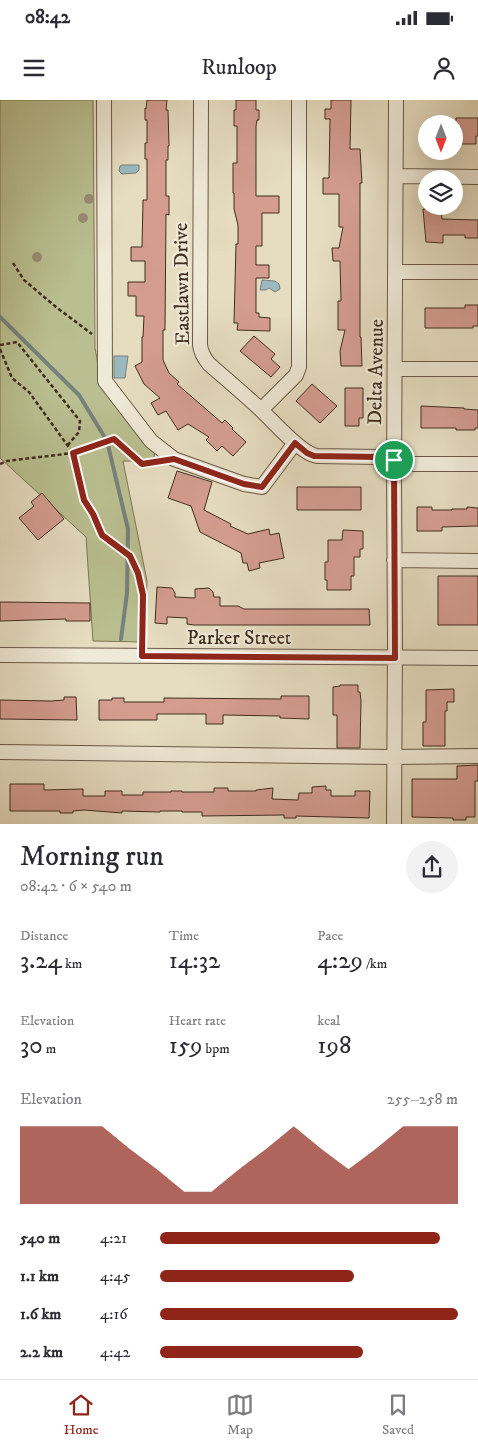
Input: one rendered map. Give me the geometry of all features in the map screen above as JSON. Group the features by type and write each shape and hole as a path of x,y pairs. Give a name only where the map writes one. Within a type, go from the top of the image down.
{"street":[{"path":"104,100 105,381 151,441 174,459 244,484 262,487 295,443"},
{"name":"Eastlawn Drive","path":"201,100 200,349 204,358 295,443 314,456 379,457 414,464 478,464"},
{"path":"261,410 296,375 299,368 299,100"},
{"name":"Delta Avenue","path":"394,824 396,100"},
{"path":"396,176 478,176"},
{"path":"396,272 478,272"},
{"path":"395,369 478,370"},
{"path":"394,560 478,561"},
{"name":"Parker Street","path":"0,655 478,658"},
{"path":"0,752 394,757 478,756"}],"path":[{"path":"13,263 24,280 105,344"},
{"path":"0,345 17,342 80,421 79,432 67,446"},
{"path":"0,349 12,378 29,392 73,453 84,500 93,514 102,535 130,556 138,573 143,595 142,656"},
{"path":"0,464 7,461 73,453 114,439 142,464 174,459"}],"green space":[{"path":"0,100 93,100 95,348 102,385 155,452 153,461 123,461 147,581 145,642 93,641 86,537 0,458"}],"water":[{"path":"122,165 139,165 139,170 136,173 122,174 119,171"},
{"path":"262,280 275,281 279,284 280,289 275,292 269,288 260,290"},
{"path":"114,356 128,356 125,378 114,378"}],"building":[{"path":"147,100 167,100 166,110 168,110 169,146 168,160 166,160 166,196 169,196 169,215 166,214 163,360 169,373 179,382 177,384 222,423 225,420 246,442 233,456 222,446 217,451 206,440 209,437 188,424 178,430 166,411 158,415 151,403 160,398 144,384 135,366 142,362 144,316 136,316 136,296 128,296 128,282 145,282 145,261 131,261 131,247 142,247 143,200 147,200 145,143 147,143 147,120 145,120 145,108"},
{"path":"236,100 256,100 256,110 259,110 259,120 257,120 256,126 256,196 279,196 279,213 262,213 262,246 256,246 256,265 269,265 269,278 256,278 256,313 259,313 259,317 270,318 270,331 237,330 238,323 234,323 236,244 238,244 238,225 233,193 233,163 237,163 237,126 234,126"},
{"path":"331,100 351,100 350,149 360,149 362,183 360,183 360,337 362,366 341,366 340,351 345,330 338,330 338,301 341,301 340,261 333,261 332,248 339,248 343,227 339,227 339,194 323,194 323,178 329,178 330,119 325,119 325,109 331,109"},
{"path":"463,118 478,118 476,144 463,144"},
{"path":"424,215 442,215 442,219 478,220 478,238 465,238 465,235 443,235 443,243 426,242"},
{"path":"465,305 478,305 478,326 473,326 473,328 425,328 425,308 465,308"},
{"path":"254,336 275,354 271,359 280,367 271,377 240,351"},
{"path":"312,384 337,406 320,423 296,401"},
{"path":"345,388 363,388 363,418 359,418 359,426 345,426"},
{"path":"421,406 478,410 478,428 475,428 475,430 456,430 456,428 421,428"},
{"path":"177,471 212,482 204,510 231,524 230,526 248,534 269,529 270,535 279,533 284,558 259,563 260,568 249,571 247,563 243,563 241,553 200,532 191,506 168,498"},
{"path":"297,487 361,487 361,510 297,510"},
{"path":"42,493 64,519 38,540 19,518 34,506 31,502"},
{"path":"417,507 432,507 432,510 478,508 478,526 442,527 442,531 417,531"},
{"path":"343,530 363,531 363,549 360,549 360,557 354,557 354,576 351,576 351,590 327,590 325,562 328,562 328,540 342,540"},
{"path":"438,576 478,576 478,625 438,625"},
{"path":"157,587 172,588 175,597 195,598 195,589 209,588 213,592 214,597 220,597 220,606 238,606 244,609 369,609 370,625 194,625 187,624 187,618 167,617 167,624 155,623"},
{"path":"0,602 90,603 90,621 66,621 66,619 0,621"},
{"path":"358,685 361,701 360,748 337,748 337,715 333,715 333,687"},
{"path":"454,689 454,702 447,702 447,711 445,711 445,746 423,746 423,722 426,722 426,690"},
{"path":"281,696 309,696 309,719 280,718 280,716 223,715 223,724 206,724 206,714 157,714 157,720 99,720 99,700 112,700 112,698 124,698 124,702 164,702 164,698 281,699"},
{"path":"64,697 76,697 77,720 0,719 0,700 51,701 64,700"},
{"path":"478,765 478,781 475,781 475,817 466,817 466,820 453,820 453,818 412,817 412,779 457,779 457,766"},
{"path":"10,784 44,784 44,790 83,789 83,796 105,796 105,791 122,791 122,795 143,795 143,792 214,792 214,788 228,788 228,791 256,791 273,788 272,799 298,800 299,793 312,793 312,787 326,786 326,790 331,790 331,796 355,796 355,791 370,791 369,818 296,816 296,818 284,818 284,815 202,816 202,812 182,811 122,811 122,813 84,810 73,811 73,813 60,813 60,811 10,811"}],"waterway":[{"path":"0,317 79,395 107,441 128,529 127,593 121,639"}],"route":[{"path":"114,439 142,464 174,459 244,484 262,487 295,443 314,456 379,457 394,460 395,658 142,656 143,595 138,573 130,556 102,535 93,514 84,500 73,453 114,439"}]}
